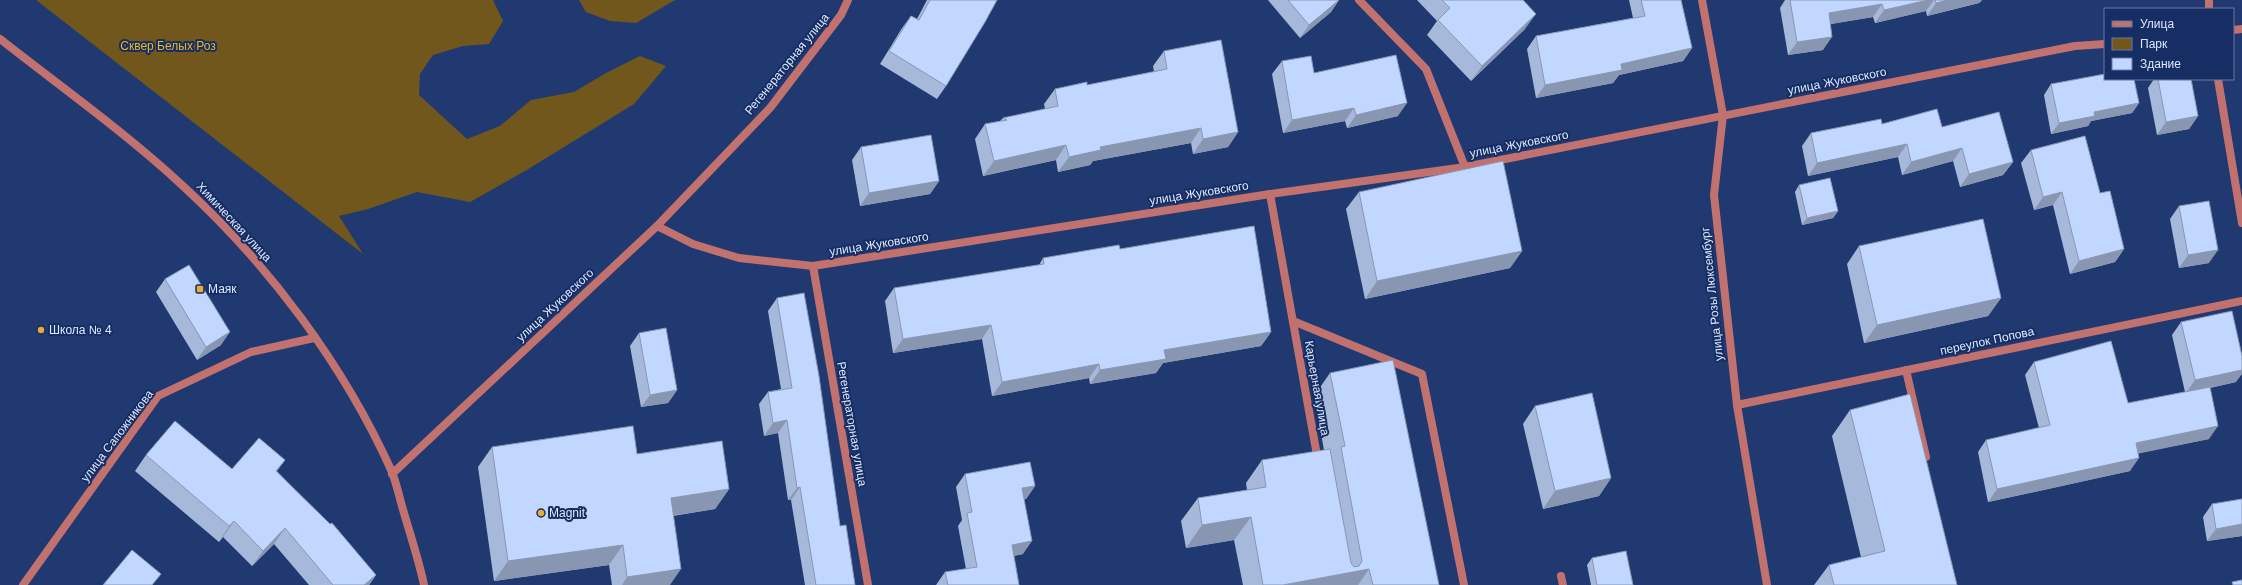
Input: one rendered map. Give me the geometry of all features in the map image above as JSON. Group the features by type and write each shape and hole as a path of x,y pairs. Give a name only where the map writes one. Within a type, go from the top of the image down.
{"street":[{"name":"Регенераторная улица","path":"657,226 770,108 842,15 848,0"},
{"path":"1359,0 1426,69 1465,167"},
{"name":"улица Розы Люксембург","path":"1702,0 1723,115 1714,195 1737,405 1767,585"},
{"name":"Химическая улица","path":"0,39 132,143 183,186 231,234 280,290 358,404 392,474 424,585"},
{"name":"улица Жуковского","path":"392,474 657,226 692,244 739,258 813,266 1270,194 1465,167 2076,46 2104,44"},
{"path":"2218,80 2242,223"},
{"name":"Карьерная улица","path":"1270,194 1319,469"},
{"name":"Регенераторная улица","path":"813,266 868,585"},
{"name":"переулок Попова","path":"1737,405 2242,301"},
{"path":"1293,322 1422,374 1464,585"},
{"name":"улица Сапожникова","path":"23,585 158,396 251,352 314,338"},
{"path":"1906,370 1927,462"},
{"path":"1561,576 1563,585"}],"green space":[{"name":"Сквер Белых Роз","path":"36,0 493,0 503,21 489,44 463,46 433,55 420,74 419,95 467,139 500,126 531,100 574,92 606,73 640,56 666,66 634,104 525,171 470,202 417,192 368,209 339,216 363,254"},
{"path":"579,0 675,0 636,23 610,21 586,12"}],"building":[{"path":"930,0 997,0 946,86 889,51 911,16 919,20"},
{"path":"1288,0 1339,0 1309,25"},
{"path":"1442,0 1523,0 1536,14 1482,66 1438,20 1450,8"},
{"path":"1641,0 1681,0 1692,48 1621,64 1622,70 1545,85 1536,36 1645,16"},
{"path":"1790,0 1928,0 1884,10 1882,4 1829,13 1832,37 1797,42"},
{"path":"1935,0 1948,0 1936,3"},
{"path":"1221,40 1238,132 1203,139 1201,128 1100,147 1101,150 1069,157 1066,145 994,161 985,124 1007,120 1003,118 1058,106 1055,89 1087,82 1087,85 1167,69 1164,51"},
{"path":"1396,55 1407,103 1356,115 1354,108 1292,120 1282,61 1311,56 1314,73"},
{"path":"2104,74 2104,80 2134,80 2139,103 2094,112 2095,116 2059,123 2051,84"},
{"path":"2158,80 2191,80 2198,116 2166,122"},
{"path":"1937,109 1942,127 1999,112 2013,162 1969,174 1962,148 1911,162 1907,144 1817,163 1811,133 1881,119 1882,124"},
{"path":"931,135 939,181 869,193 861,147"},
{"path":"2085,136 2100,193 2110,191 2124,249 2079,261 2062,192 2043,197 2031,150"},
{"path":"1503,161 1522,251 1377,281 1359,192"},
{"path":"1830,178 1838,211 1807,218 1799,185"},
{"path":"2209,201 2218,250 2188,255 2179,206"},
{"path":"1983,219 2001,298 1877,325 1859,246"},
{"path":"1254,226 1271,332 1164,350 1166,359 1100,370 1099,364 1002,382 991,325 903,339 894,288 1044,264 1043,258 1119,245 1120,249"},
{"path":"189,265 230,332 206,347 165,279"},
{"path":"804,293 819,376 840,526 846,525 855,585 816,585 800,487 797,488 787,420 773,423 768,392 792,388 777,298"},
{"path":"2232,311 2242,356 2242,370 2195,380 2181,322"},
{"path":"666,328 677,390 650,395 639,333"},
{"path":"2111,341 2128,403 2210,387 2218,426 2136,443 2139,458 1997,489 1986,440 2050,425 2034,362"},
{"path":"1393,360 1439,585 1373,585 1369,569 1283,585 1263,585 1251,517 1202,525 1198,498 1266,487 1262,460 1330,449 1351,563 1354,567 1359,566 1362,561 1341,447 1345,446 1330,373"},
{"path":"1592,393 1611,478 1555,491 1535,406"},
{"path":"1910,394 1957,585 1834,585 1829,565 1885,551 1850,410"},
{"path":"175,421 232,469 259,438 285,460 276,471 330,524 332,523 376,575 364,585 333,585 285,528 263,551 234,521 229,526 146,455"},
{"path":"633,426 637,454 722,441 729,489 671,498 681,569 627,577 623,545 508,561 492,447"},
{"path":"1030,462 1035,486 1022,488 1032,541 1012,545 1019,585 948,585 945,572 977,567 967,513 972,512 965,474"},
{"path":"2242,499 2242,524 2216,529 2212,504"},
{"path":"132,550 161,574 152,585 103,585"},
{"path":"1626,551 1633,585 1597,585 1592,558"},
{"path":"2242,580 2242,585 2233,585 2232,582"}],"place":[{"name":"Маяк","path":"200,289"},
{"name":"Школа № 4","path":"41,330"},
{"name":"Magnit","path":"541,513"}]}
